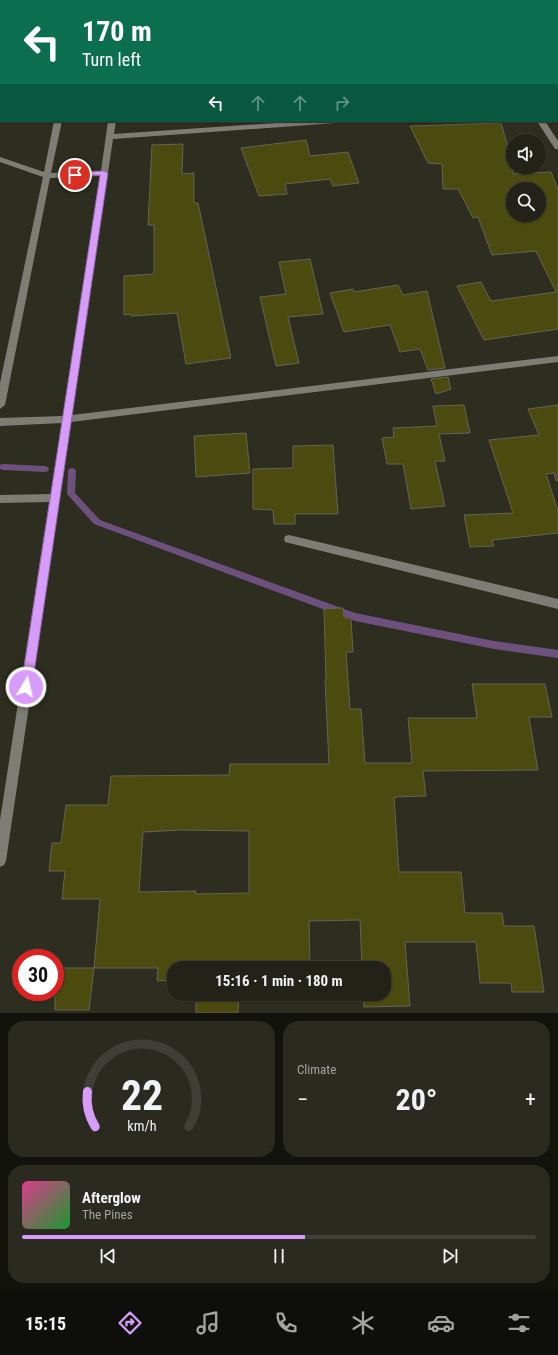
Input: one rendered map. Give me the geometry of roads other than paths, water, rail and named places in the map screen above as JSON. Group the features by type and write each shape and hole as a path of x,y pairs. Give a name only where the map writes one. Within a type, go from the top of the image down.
{"street":[{"path":"0,405 58,122"},
{"path":"0,861 112,122"},
{"path":"109,137 322,122"},
{"path":"542,122 558,148"},
{"path":"0,159 46,176 104,173"},
{"path":"0,422 68,419 558,359"},
{"path":"0,499 56,498"},
{"path":"289,539 558,604"}],"waterway":[{"path":"3,467 45,469"},
{"path":"72,471 71,494 97,522 355,617 494,645 558,654"}]}
